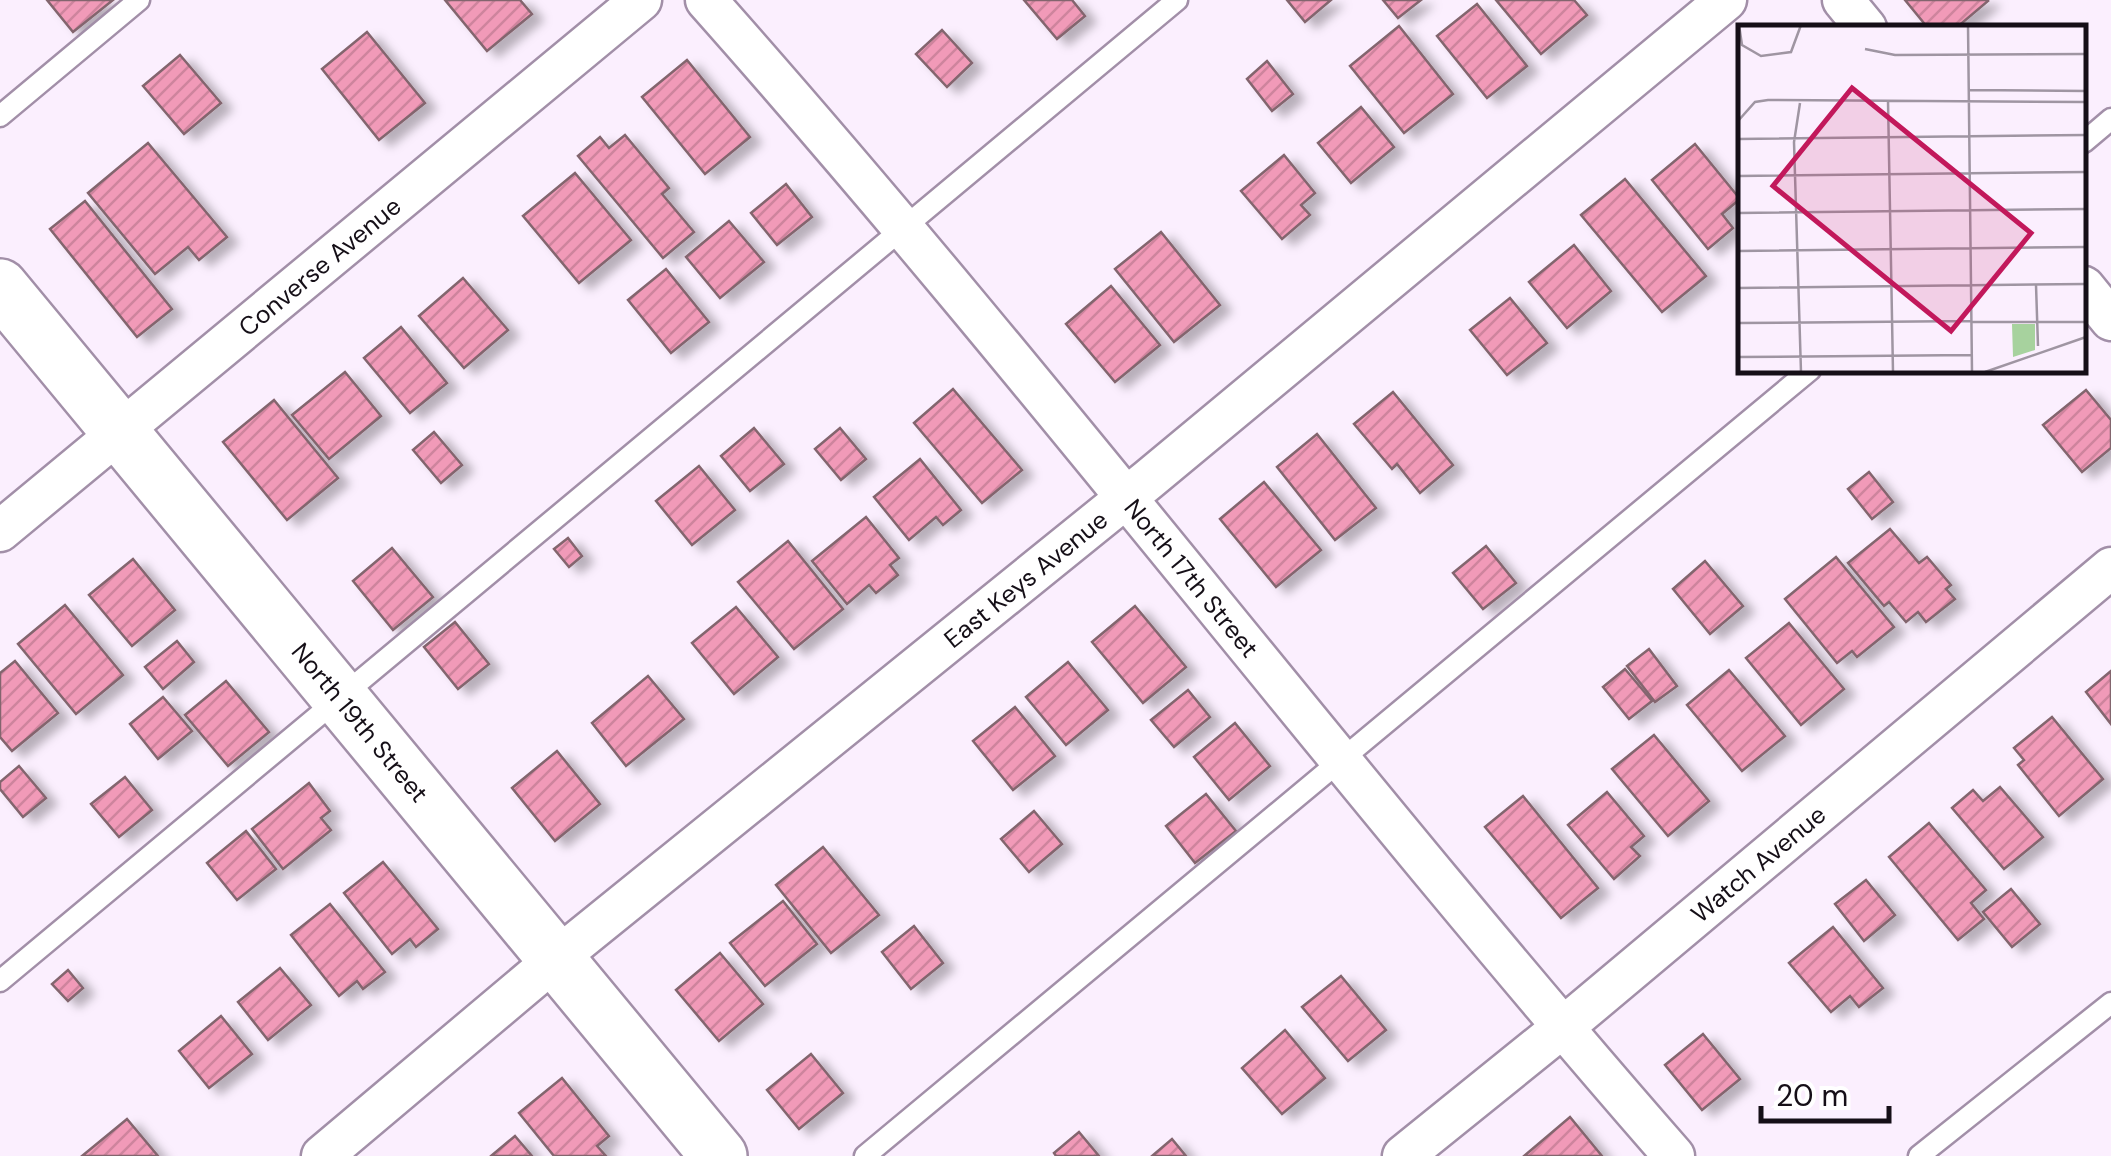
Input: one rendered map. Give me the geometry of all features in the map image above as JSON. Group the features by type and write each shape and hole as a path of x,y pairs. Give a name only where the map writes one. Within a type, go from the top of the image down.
{"street":[{"name":"Converse Avenue","path":"0,531 641,0"},
{"name":"North 17th Street","path":"706,0 1093,454 1341,762 1674,1156"},
{"name":"East Keys Avenue","path":"322,1156 556,958 1126,498 1726,0"},
{"path":"1843,0 1864,25"},
{"name":"North 19th Street","path":"0,287 719,1156"},
{"path":"2086,289 2111,320"},
{"name":"Watch Avenue","path":"1403,1156 2111,568"}],"lane":[{"path":"0,116 139,0"},
{"path":"0,981 1177,0"},
{"path":"2086,140 2111,119"},
{"path":"865,1156 1808,372"},
{"path":"1919,1156 2111,1003"}],"building":[{"path":"47,0 113,0 73,32"},
{"path":"445,0 520,0 532,14 487,51"},
{"path":"1024,0 1072,0 1085,16 1057,39"},
{"path":"1287,0 1331,0 1305,22"},
{"path":"1383,0 1421,0 1398,18"},
{"path":"1496,0 1574,0 1587,15 1541,54"},
{"path":"1905,0 1988,1 1960,25 1926,25"},
{"path":"1477,4 1527,66 1487,98 1437,36"},
{"path":"1399,26 1453,94 1404,133 1350,66"},
{"path":"942,30 972,63 947,87 916,54"},
{"path":"367,32 425,103 379,140 322,69"},
{"path":"180,55 221,103 184,134 143,86"},
{"path":"687,60 750,137 705,174 642,97"},
{"path":"1267,61 1293,94 1272,111 1247,79"},
{"path":"1361,107 1394,147 1351,183 1318,143"},
{"path":"625,135 669,188 662,194 694,232 663,258 578,156 600,137 609,148"},
{"path":"148,143 227,237 199,260 188,247 155,274 88,193"},
{"path":"1695,144 1738,197 1722,214 1733,228 1708,249 1652,180"},
{"path":"1284,155 1315,193 1301,205 1310,215 1282,239 1241,191"},
{"path":"575,173 631,240 579,283 523,216"},
{"path":"1625,179 1706,276 1662,312 1581,215"},
{"path":"786,184 812,217 777,245 751,213"},
{"path":"85,201 172,309 137,337 50,229"},
{"path":"729,221 764,262 720,298 686,257"},
{"path":"1161,232 1220,305 1174,342 1115,269"},
{"path":"1574,245 1611,291 1567,328 1529,282"},
{"path":"666,269 709,322 671,353 628,300"},
{"path":"463,278 508,330 464,368 419,316"},
{"path":"1111,286 1160,345 1115,382 1066,324"},
{"path":"1510,298 1547,343 1507,375 1470,330"},
{"path":"401,327 447,383 410,413 364,358"},
{"path":"345,372 381,416 329,459 292,415"},
{"path":"953,389 1022,470 982,503 914,423"},
{"path":"2086,390 2111,420 2111,448 2082,472 2043,425"},
{"path":"1393,392 1453,465 1420,493 1397,464 1392,469 1354,424"},
{"path":"274,400 338,478 287,520 223,442"},
{"path":"754,428 784,464 750,491 721,456"},
{"path":"840,428 866,459 841,480 815,449"},
{"path":"434,432 462,465 441,483 413,450"},
{"path":"1317,434 1376,508 1335,540 1277,467"},
{"path":"920,459 961,510 943,525 936,517 909,540 874,497"},
{"path":"699,466 735,510 692,545 656,501"},
{"path":"1869,472 1893,502 1872,519 1848,489"},
{"path":"1264,482 1321,550 1276,587 1220,519"},
{"path":"866,517 899,558 890,565 898,575 876,593 869,585 847,604 812,561"},
{"path":"1890,529 1919,563 1927,557 1951,585 1946,589 1955,599 1926,622 1918,612 1906,622 1889,602 1884,606 1848,563"},
{"path":"568,538 582,556 569,567 554,549"},
{"path":"788,541 843,609 794,649 738,582"},
{"path":"1486,546 1516,583 1483,609 1453,573"},
{"path":"392,548 433,597 393,630 353,581"},
{"path":"1836,557 1894,627 1857,657 1852,651 1837,663 1785,599"},
{"path":"133,559 175,610 132,646 89,595"},
{"path":"1705,561 1743,606 1710,634 1673,589"},
{"path":"65,605 123,675 76,714 18,644"},
{"path":"1135,606 1186,667 1143,703 1092,642"},
{"path":"736,607 778,657 734,694 692,643"},
{"path":"455,622 489,664 458,689 424,647"},
{"path":"1789,623 1844,689 1801,725 1746,658"},
{"path":"177,641 194,662 163,689 145,667"},
{"path":"1649,649 1677,686 1655,702 1627,666"},
{"path":"15,661 58,713 12,751 0,737 0,673"},
{"path":"1068,662 1108,710 1066,745 1026,697"},
{"path":"1625,669 1652,701 1629,719 1603,687"},
{"path":"1729,670 1785,736 1742,771 1687,705"},
{"path":"2111,671 2111,724 2086,692"},
{"path":"648,676 684,719 626,766 592,723"},
{"path":"226,681 269,732 228,766 185,715"},
{"path":"1188,690 1210,717 1174,747 1151,720"},
{"path":"163,697 192,731 158,759 130,724"},
{"path":"1015,707 1055,756 1013,790 973,741"},
{"path":"2052,717 2103,779 2059,816 2018,765 2024,760 2014,748"},
{"path":"1235,723 1270,766 1229,800 1194,757"},
{"path":"1654,735 1709,801 1668,836 1612,769"},
{"path":"557,751 600,804 555,841 512,788"},
{"path":"19,766 46,798 23,817 0,789 0,782"},
{"path":"125,777 152,810 119,837 91,804"},
{"path":"309,783 330,811 321,818 331,830 283,869 252,829"},
{"path":"2000,787 2043,837 2004,869 1952,808 1973,790 1983,801"},
{"path":"1607,792 1644,836 1631,847 1640,856 1614,879 1568,825"},
{"path":"1206,794 1236,831 1195,863 1166,826"},
{"path":"1523,796 1598,888 1561,918 1485,827"},
{"path":"1034,811 1062,844 1029,872 1001,839"},
{"path":"1929,823 1986,890 1971,903 1984,919 1958,940 1889,857"},
{"path":"246,831 276,869 237,900 207,863"},
{"path":"823,847 879,915 831,953 776,885"},
{"path":"383,862 438,929 416,947 410,939 392,954 344,893"},
{"path":"1866,880 1895,915 1864,941 1835,904"},
{"path":"2011,889 2040,924 2012,947 1983,912"},
{"path":"783,901 817,944 765,986 730,943"},
{"path":"330,904 385,972 363,989 357,981 339,996 291,935"},
{"path":"914,926 943,963 911,989 882,952"},
{"path":"1833,927 1883,988 1859,1007 1850,996 1831,1012 1789,963"},
{"path":"720,953 763,1004 719,1041 676,990"},
{"path":"280,968 311,1005 268,1040 238,1002"},
{"path":"68,970 83,988 68,1001 52,984"},
{"path":"1341,976 1386,1030 1348,1061 1302,1007"},
{"path":"221,1016 252,1054 209,1088 179,1051"},
{"path":"1285,1030 1325,1078 1282,1114 1242,1068"},
{"path":"1703,1034 1740,1079 1702,1110 1665,1065"},
{"path":"811,1054 843,1093 799,1129 767,1090"},
{"path":"562,1078 609,1136 597,1146 606,1156 554,1156 519,1113"},
{"path":"1570,1117 1602,1156 1524,1156"},
{"path":"127,1119 158,1156 82,1156"},
{"path":"1079,1132 1099,1156 1056,1156 1054,1153"},
{"path":"515,1136 532,1156 491,1156"},
{"path":"1172,1139 1186,1156 1152,1156"}]}
